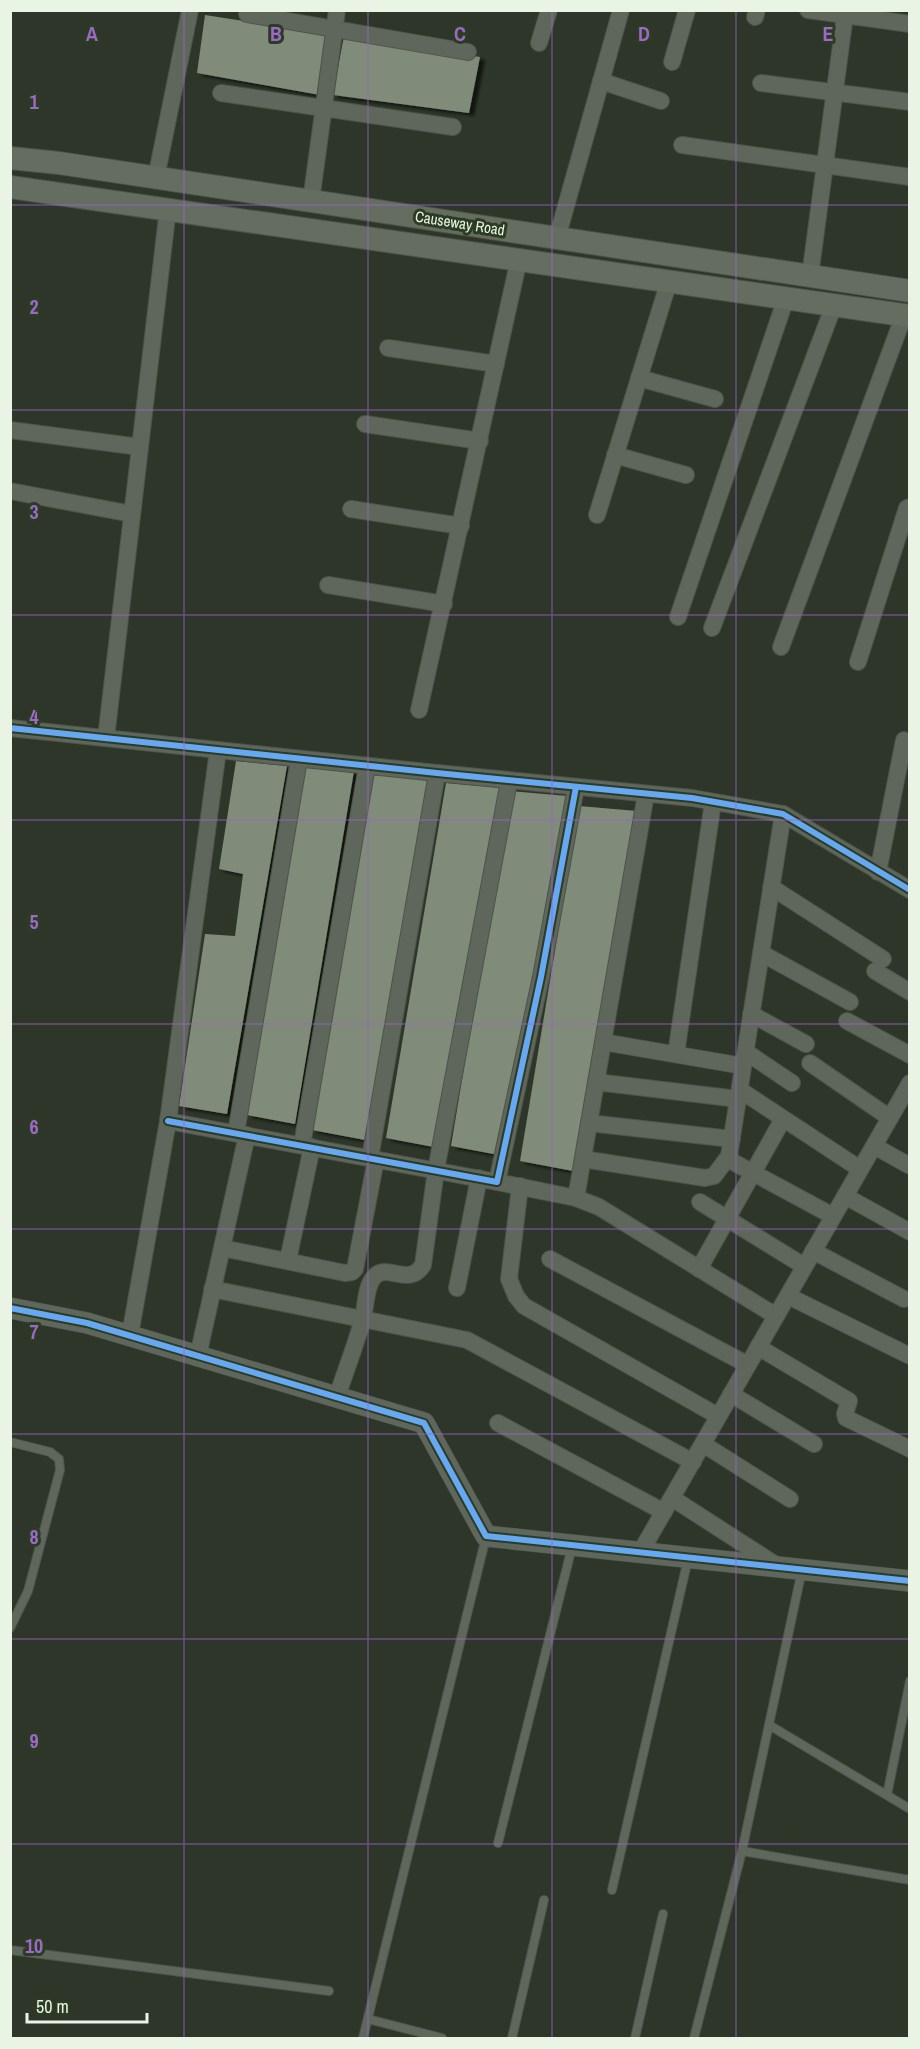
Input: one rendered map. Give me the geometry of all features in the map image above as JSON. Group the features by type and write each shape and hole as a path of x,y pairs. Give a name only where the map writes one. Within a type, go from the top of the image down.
{"main road":[{"name":"Causeway Road","path":"10,158 909,291"},
{"path":"137,204 148,177"},
{"path":"179,210 190,198 195,184"},
{"name":"Causeway Road","path":"10,187 907,316"}],"street":[{"path":"148,177 190,10"},
{"path":"311,201 337,10"},
{"path":"539,43 549,10"},
{"path":"557,238 621,10"},
{"path":"672,62 687,10"},
{"path":"808,10 909,24"},
{"path":"247,14 468,52"},
{"path":"810,276 845,15"},
{"path":"601,81 661,101"},
{"path":"761,83 909,102"},
{"path":"221,93 453,127"},
{"path":"682,145 909,177"},
{"path":"106,738 140,447 179,210"},
{"path":"420,710 519,259"},
{"path":"597,515 669,281"},
{"path":"678,617 786,298"},
{"path":"712,628 834,305"},
{"path":"781,646 907,316"},
{"path":"388,348 496,364"},
{"path":"639,378 715,399"},
{"path":"365,424 480,441"},
{"path":"10,430 140,447"},
{"path":"615,455 686,475"},
{"path":"10,491 132,514"},
{"path":"858,662 909,507"},
{"path":"351,509 461,526"},
{"path":"328,585 444,604"},
{"path":"10,728 646,794 783,814 909,890"},
{"path":"878,872 904,740"},
{"path":"130,1335 168,1121 218,750"},
{"path":"198,1356 222,1248 299,759"},
{"path":"288,1260 366,766"},
{"path":"222,1248 288,1260 345,1274 354,1269 437,773"},
{"path":"337,1397 363,1320 370,1283 382,1272 411,1276 418,1273 423,1265 436,1170 508,780"},
{"path":"497,1182 541,977 576,787"},
{"path":"576,1198 646,794"},
{"path":"676,1054 713,802"},
{"path":"583,1159 705,1178 714,1176 729,1156 783,814"},
{"path":"771,887 879,965 909,992"},
{"path":"761,954 850,1002"},
{"path":"751,1014 806,1044"},
{"path":"848,1021 909,1055"},
{"path":"603,1042 676,1054 745,1059 792,1083"},
{"path":"810,1063 890,1118"},
{"path":"596,1082 739,1095 783,1119 860,1169"},
{"path":"640,1553 860,1169 907,1093"},
{"path":"699,1269 783,1119"},
{"path":"168,1121 576,1198 599,1207 776,1316"},
{"path":"589,1123 732,1139"},
{"path":"874,1146 909,1166"},
{"path":"729,1156 733,1162 833,1216"},
{"path":"457,1288 479,1178"},
{"path":"520,1186 509,1279 516,1296 524,1306 718,1416"},
{"path":"845,1196 909,1232"},
{"path":"700,1202 804,1266"},
{"path":"813,1251 904,1299"},
{"path":"550,1259 748,1365"},
{"path":"212,1289 467,1340 693,1462"},
{"path":"788,1296 909,1356"},
{"path":"10,1308 87,1323 424,1423 486,1536 909,1581"},
{"path":"758,1347 849,1401 846,1418 909,1449"},
{"path":"731,1394 814,1443"},
{"path":"498,1423 668,1505 780,1568"},
{"path":"703,1444 790,1499"}],"lane":[{"path":"10,1442 51,1452 59,1459 60,1470 28,1591 10,1628"},
{"path":"363,2038 486,1536"},
{"path":"498,1844 572,1546"},
{"path":"612,1890 688,1558"},
{"path":"694,2038 742,1851 802,1570"},
{"path":"887,1795 909,1681"},
{"path":"769,1725 909,1809"},
{"path":"742,1851 909,1880"},
{"path":"512,2038 544,1900"},
{"path":"635,2038 663,1914"},
{"path":"10,1950 329,1991"},
{"path":"368,2019 442,2038"}],"building":[{"path":"205,15 328,34 320,95 197,73"},
{"path":"344,36 480,57 469,113 333,95"},
{"path":"307,760 354,771 295,1124 247,1115"},
{"path":"236,761 287,766 227,1114 179,1106 205,934 235,936 243,874 219,869"},
{"path":"371,775 428,779 365,1140 312,1130"},
{"path":"446,783 503,788 439,1148 386,1138"},
{"path":"510,791 567,796 504,1156 451,1146"},
{"path":"579,806 637,811 573,1171 520,1161"}],"cycle path":[{"path":"10,728 692,798 783,814 910,890"},
{"path":"168,1121 497,1182 541,977 576,787"},
{"path":"10,1308 87,1323 424,1423 486,1536 910,1581"}]}
